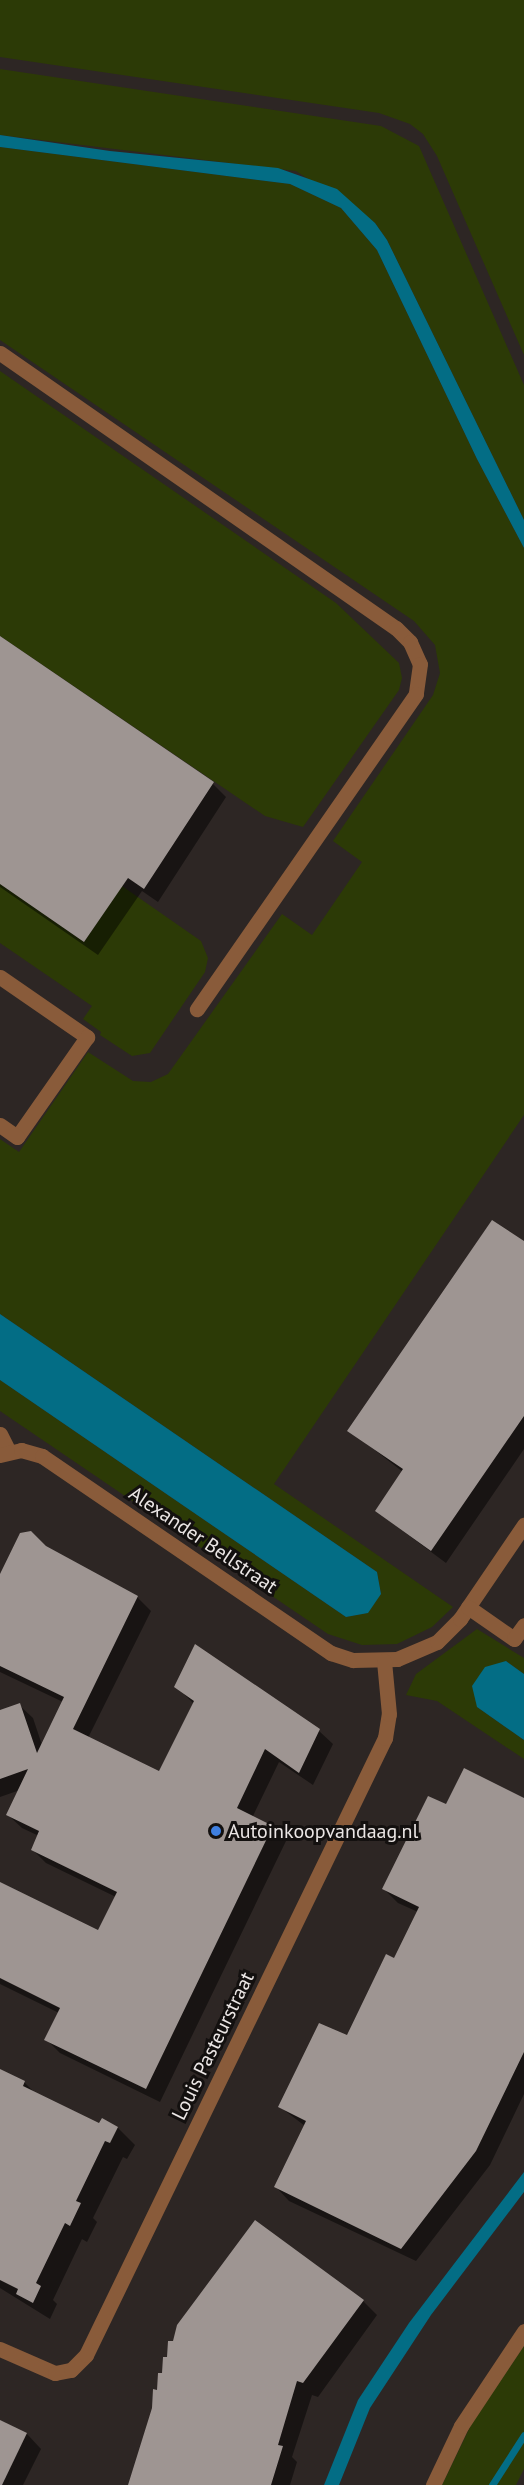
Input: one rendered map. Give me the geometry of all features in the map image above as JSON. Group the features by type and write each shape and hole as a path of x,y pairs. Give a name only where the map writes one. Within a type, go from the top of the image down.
{"street":[{"path":"0,353 396,628 410,642 420,664 416,694 197,1009"},
{"path":"0,977 87,1037 17,1137 0,1125"},
{"path":"0,1434 4,1454"},
{"name":"Alexander Bellstraat","path":"4,1454 27,1450 42,1456 331,1653 353,1660 384,1661 409,1656 437,1642 468,1607 524,1525"},
{"path":"468,1607 519,1642 524,1625"},
{"name":"Louis Pasteurstraat","path":"0,2349 55,2373 71,2370 86,2355 385,1738 389,1714 384,1661"},
{"path":"433,2485 460,2426 524,2331"}],"green space":[{"path":"0,0 524,0 524,355 437,156 423,134 410,124 379,113 0,57"},
{"path":"0,69 381,126 419,146 524,385 524,520 387,240 375,223 296,171 0,135"},
{"path":"0,147 290,184 341,208 377,250 477,459 524,548 524,1115 274,1484 453,1607 432,1627 397,1644 362,1645 328,1634 0,1411 0,1380 346,1617 367,1613 381,1594 377,1572 0,1314 0,1139 19,1152 88,1052 133,1081 151,1082 168,1074 282,914 312,935 362,862 333,841 433,695 440,673 435,645 414,621 0,340"},
{"path":"0,371 336,603 399,663 402,678 399,690 303,827 265,816 0,636"},
{"path":"0,884 84,942 122,886 201,941 208,958 205,972 150,1053 132,1056 100,1035 101,1032 83,1019 92,1006 0,943"},
{"path":"477,1629 524,1658 524,1674 506,1661 477,1707 524,1740 524,1759 437,1701 406,1695 416,1674"},
{"path":"524,2346 524,2469 516,2485 442,2485 471,2425"}],"water":[{"path":"0,135 110,151 278,168 337,189 375,223 387,240 524,520 524,548 477,459 377,250 341,208 290,184 0,147"},
{"path":"0,1314 377,1572 381,1594 368,1613 346,1617 0,1380"},
{"path":"506,1661 524,1674 524,1740 477,1707 472,1686 485,1667"},
{"path":"524,2172 524,2192 431,2315 370,2408 339,2485 324,2485 358,2400 409,2323"}],"building":[{"path":"0,636 214,782 144,889 128,878 84,942 0,884"},
{"path":"492,1220 524,1241 524,1416 431,1551 375,1511 403,1469 347,1431"},
{"path":"31,1531 46,1546 138,1596 73,1729 159,1771 194,1701 174,1687 195,1644 320,1729 299,1773 265,1749 237,1808 273,1826 146,2089 44,2040 60,2008 0,1978 0,1882 98,1930 117,1892 31,1850 39,1831 6,1815 28,1769 0,1779 0,1710 20,1703 37,1753 64,1697 0,1666 0,1574 20,1533"},
{"path":"464,1768 524,1798 524,2052 476,2151 401,2249 274,2187 306,2121 278,2107 319,2023 347,2035 386,1954 394,1958 419,1907 382,1889 428,1796 446,1804"},
{"path":"0,2069 25,2081 23,2086 99,2123 102,2118 118,2127 110,2143 105,2141 76,2201 81,2203 70,2226 65,2223 36,2283 41,2286 33,2303 16,2294 18,2289 0,2280"},
{"path":"255,2220 364,2300 303,2383 297,2381 278,2445 283,2446 271,2485 128,2485 152,2408 153,2389 157,2390 158,2373 162,2373 163,2357 167,2357 168,2341 173,2341 177,2325"},
{"path":"0,2420 27,2433 2,2485 0,2485"}],"waterway":[{"path":"492,2485 524,2435"}],"place":[{"name":"Autoinkoopvandaag.nl","path":"216,1831"}]}
